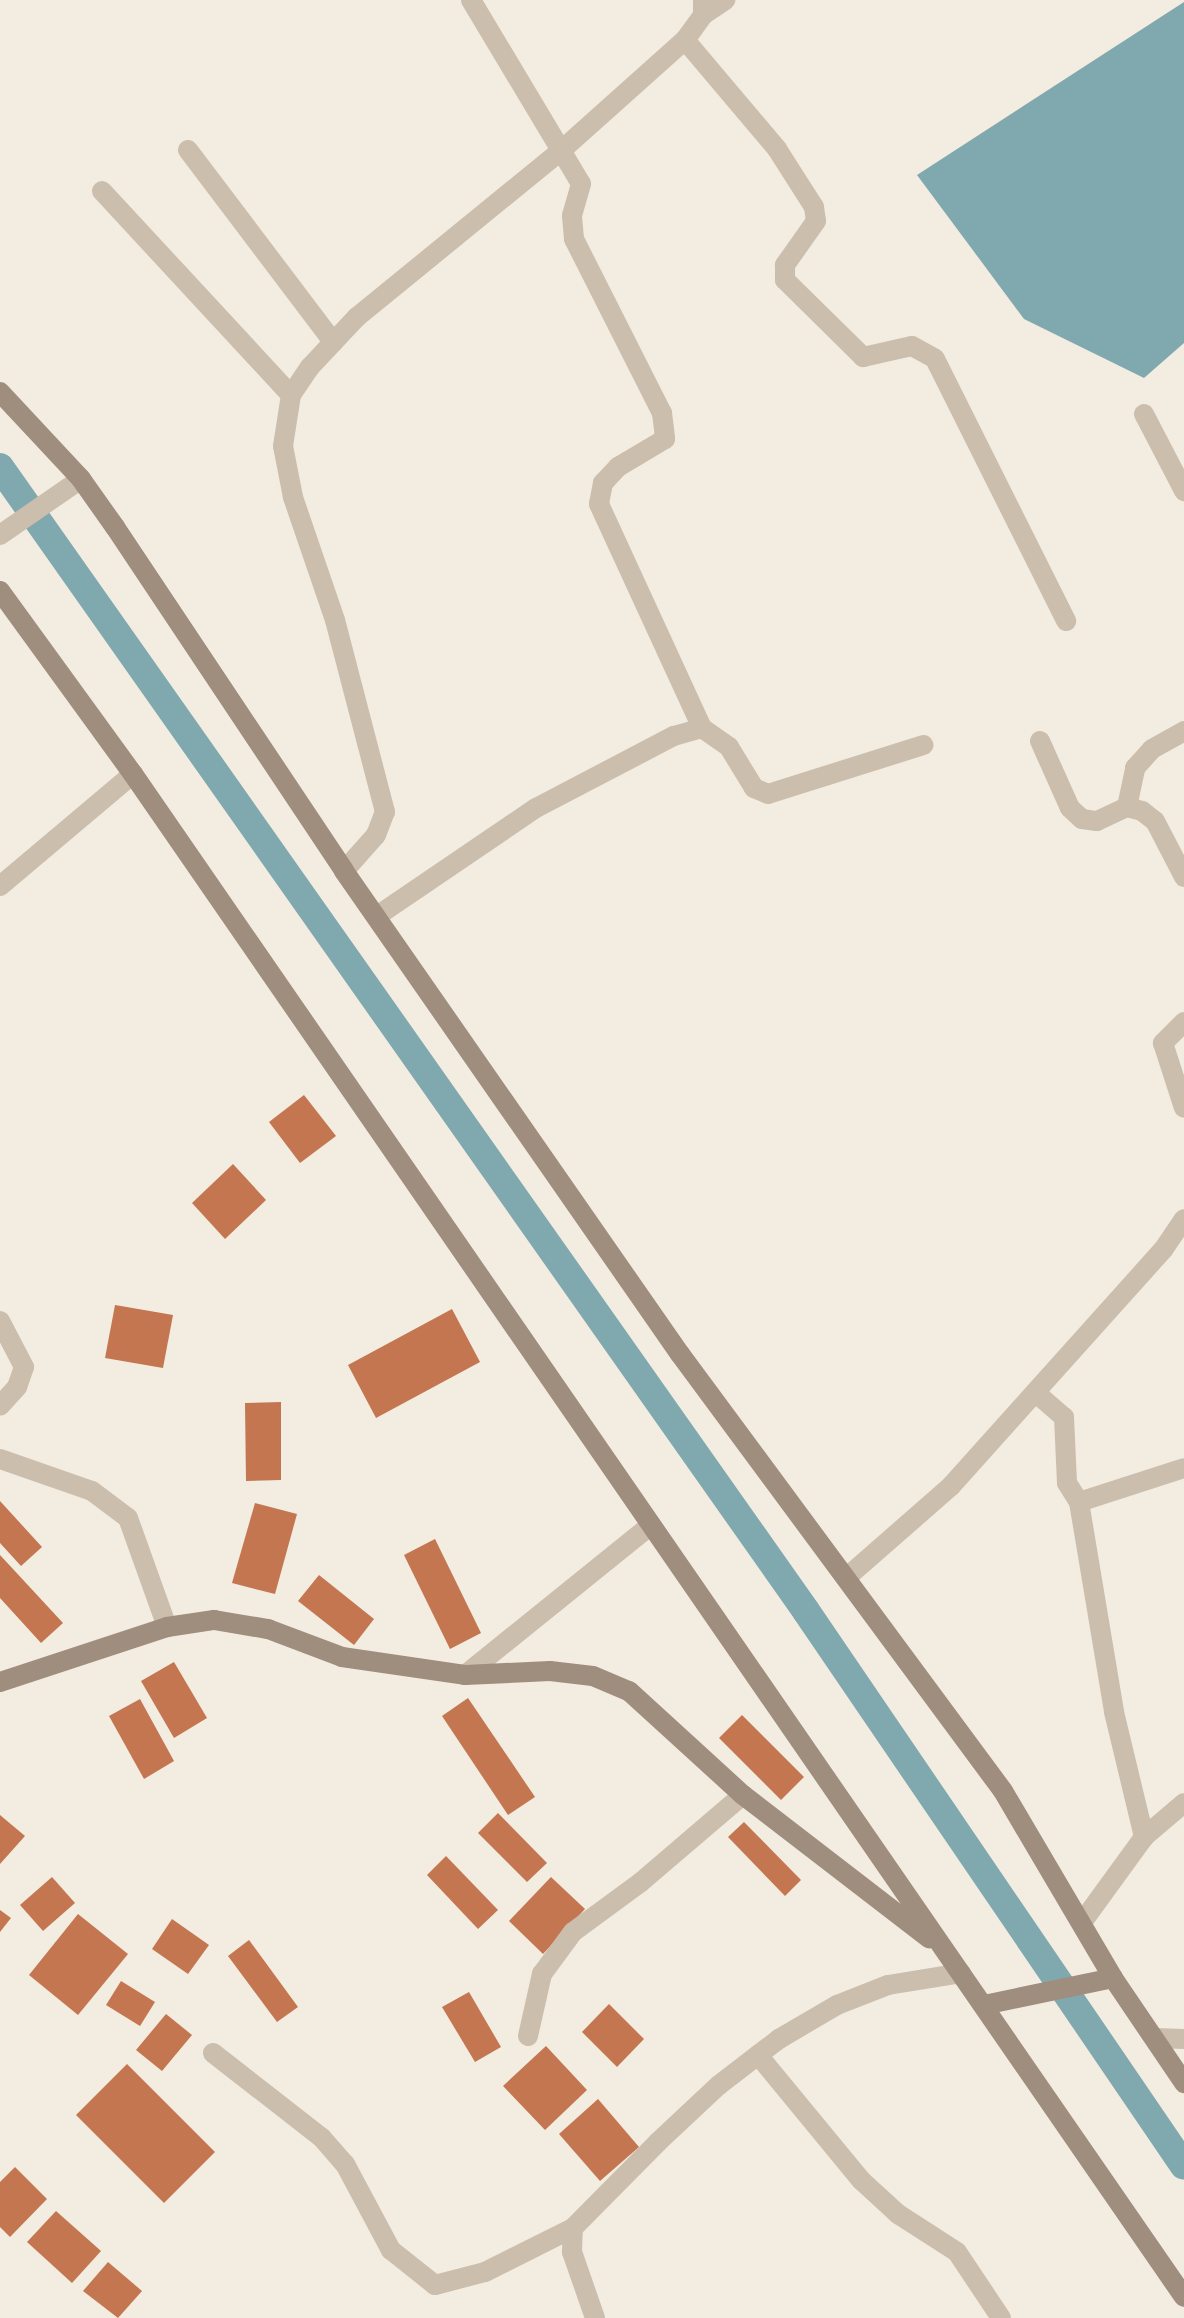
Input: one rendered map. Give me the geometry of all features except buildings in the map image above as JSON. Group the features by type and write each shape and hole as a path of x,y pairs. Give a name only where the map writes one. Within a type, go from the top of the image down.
{"street":[{"path":"471,0 564,148 581,184 572,216 574,239 666,428 665,439 654,449 618,467 603,483 599,504 702,728 729,747 754,788 768,794 923,745"},
{"path":"344,871 376,835 385,812 335,620 293,497 283,446 291,395 333,342 564,148 685,40 703,8 725,0"},
{"path":"685,40 777,149 814,207 816,221 785,265 785,280 863,357 912,346 935,359 1066,621"},
{"path":"188,150 333,342"},
{"path":"102,191 291,395"},
{"path":"0,392 81,479 344,871 680,1354 1003,1791 1083,1921 1105,1980 1155,2038 1184,2083"},
{"path":"1144,414 1184,491"},
{"path":"0,535 81,479"},
{"path":"0,591 133,774 1184,2297"},
{"path":"377,916 536,808 674,736 702,728"},
{"path":"1127,807 1135,768 1152,749 1184,731"},
{"path":"1040,741 1070,808 1082,819 1097,821 1127,807"},
{"path":"0,886 133,774"},
{"path":"1127,807 1155,821 1184,877"},
{"path":"1184,1022 1163,1043 1184,1108"},
{"path":"846,1578 951,1486 1036,1393 1184,1219"},
{"path":"0,1321 24,1367 17,1387 0,1406"},
{"path":"1036,1393 1064,1417 1067,1483 1079,1502 1114,1712 1144,1837"},
{"path":"0,1459 92,1491 128,1518 167,1627"},
{"path":"1079,1502 1184,1468"},
{"path":"465,1675 651,1525"},
{"path":"0,1682 167,1627 214,1620 268,1629 342,1657 465,1675 550,1671 593,1676 629,1691 743,1795 945,1950"},
{"path":"528,2036 542,1974 573,1932 641,1882 743,1795"},
{"path":"1083,1921 1144,1837 1184,1803"},
{"path":"213,2053 322,2138 345,2164 391,2250 435,2285 485,2272 573,2228 678,2123 758,2055 850,2000 888,1985 961,1973"},
{"path":"984,2005 1105,1980"},
{"path":"1155,2038 1184,2039"},
{"path":"758,2055 862,2181 898,2214 957,2252 1001,2318"},
{"path":"573,2228 572,2252 595,2318"}],"water":[{"path":"1184,2 1184,343 1144,378 1024,319 917,175"}],"waterway":[{"path":"0,467 806,1611 1184,2166"}]}
